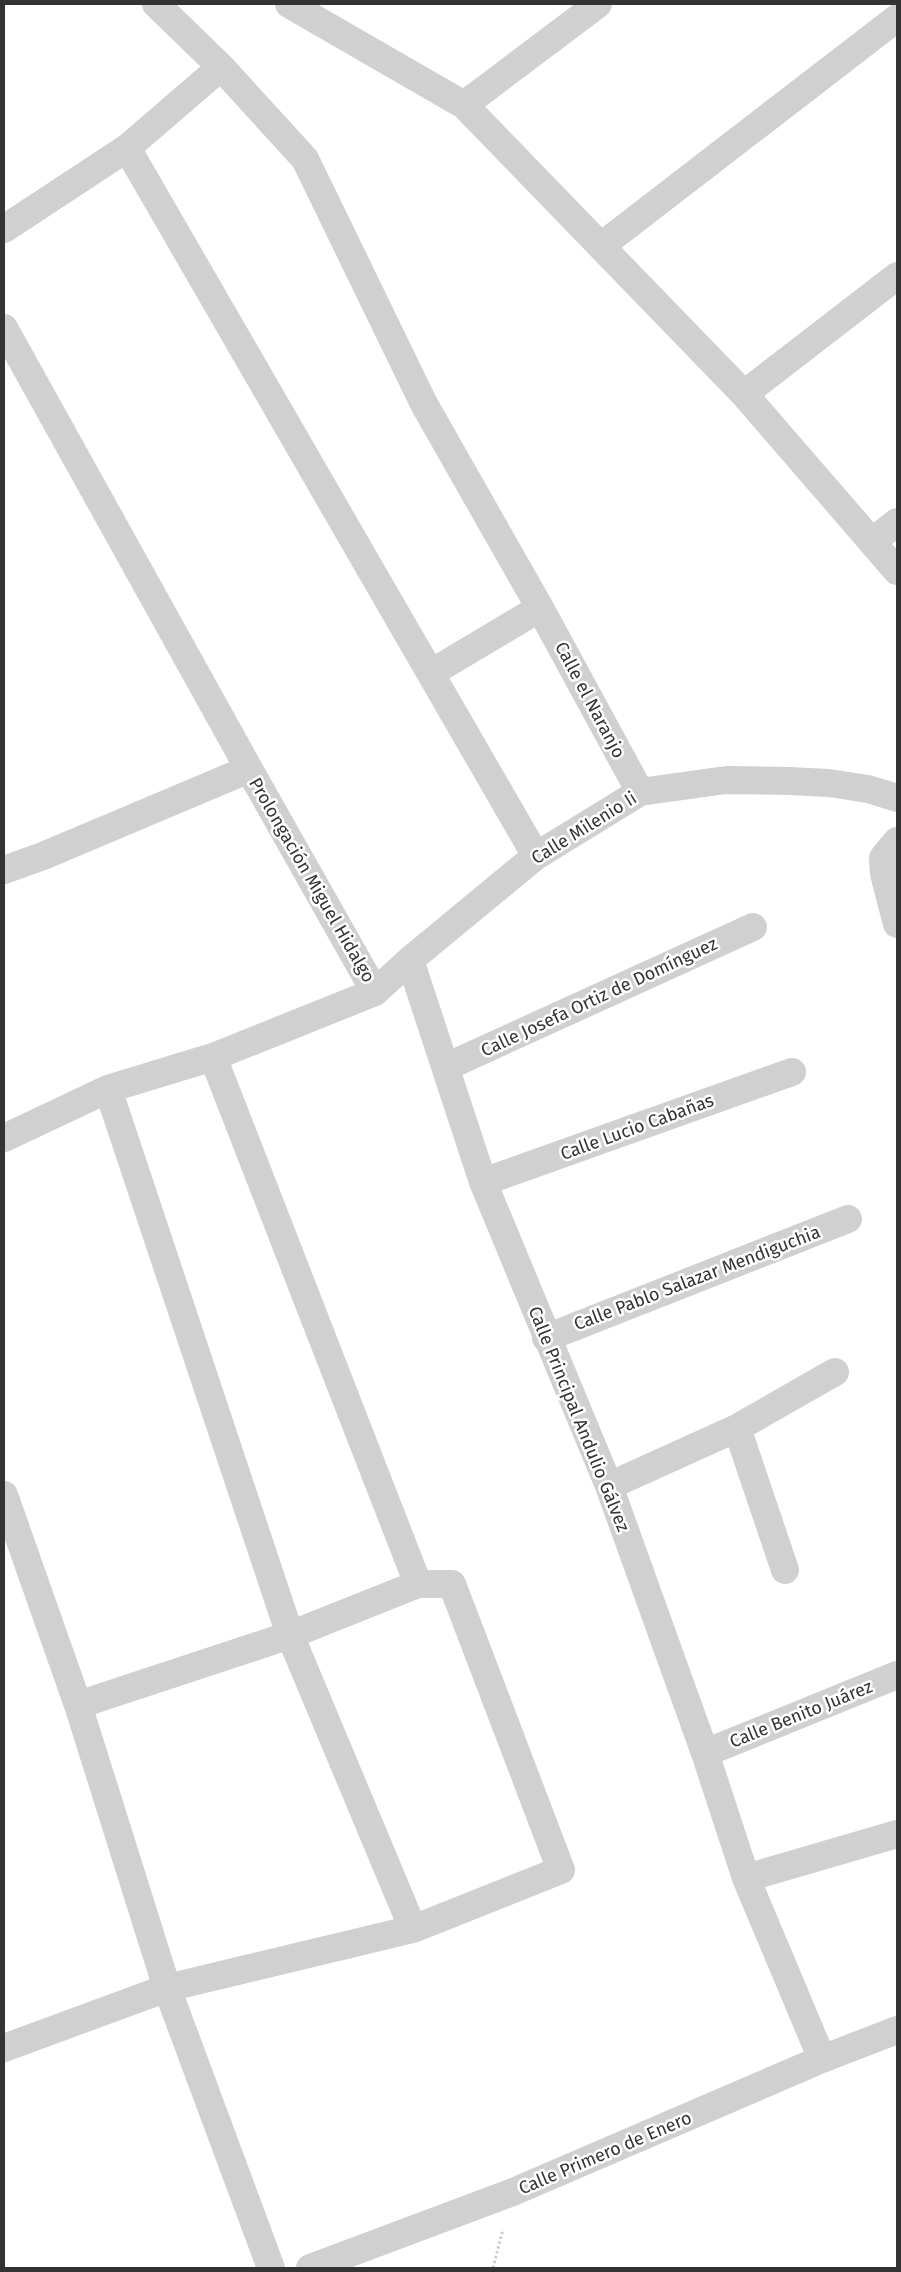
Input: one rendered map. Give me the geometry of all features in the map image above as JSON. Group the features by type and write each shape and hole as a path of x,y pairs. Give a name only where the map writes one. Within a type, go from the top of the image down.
{"street":[{"name":"Calle el Naranjo","path":"156,4 221,67 305,159 424,404 540,608 640,792"},
{"path":"288,4 464,105 744,394 897,571"},
{"path":"464,105 598,4"},
{"path":"601,246 897,18"},
{"path":"4,229 127,148 221,67"},
{"path":"127,148 536,856"},
{"path":"744,394 897,276"},
{"name":"Prolongación Miguel Hidalgo","path":"4,328 375,992"},
{"path":"872,542 897,522"},
{"path":"431,673 540,608"},
{"path":"4,870 43,856 249,769"},
{"name":"Calle Milenio Ii","path":"375,992 410,960 536,856 640,792 726,780 780,781 829,783 868,788 897,798"},
{"path":"897,841 883,858 884,874 897,924"},
{"name":"Calle Josefa Ortiz de Domínguez","path":"446,1068 752,927"},
{"name":"Calle Principal Andulio Gálvez","path":"410,960 483,1182 546,1338 609,1486 704,1753 746,1878 822,2059"},
{"path":"4,1138 108,1089 213,1057 375,992"},
{"path":"213,1057 418,1584"},
{"name":"Calle Lucio Cabañas","path":"483,1182 792,1072"},
{"path":"108,1089 290,1635 413,1929"},
{"name":"Calle Pablo Salazar Mendiguchia","path":"546,1338 848,1219"},
{"path":"609,1486 737,1428 835,1372"},
{"path":"737,1428 785,1570"},
{"path":"4,1496 78,1705 167,1988 266,2266"},
{"path":"4,2048 167,1988 413,1929 560,1870 452,1584 418,1584 290,1635 78,1705"},
{"name":"Calle Benito Juárez","path":"704,1753 897,1676"},
{"path":"746,1878 897,1834"},
{"name":"Calle Primero de Enero","path":"310,2268 513,2192 822,2059 897,2030"}]}
